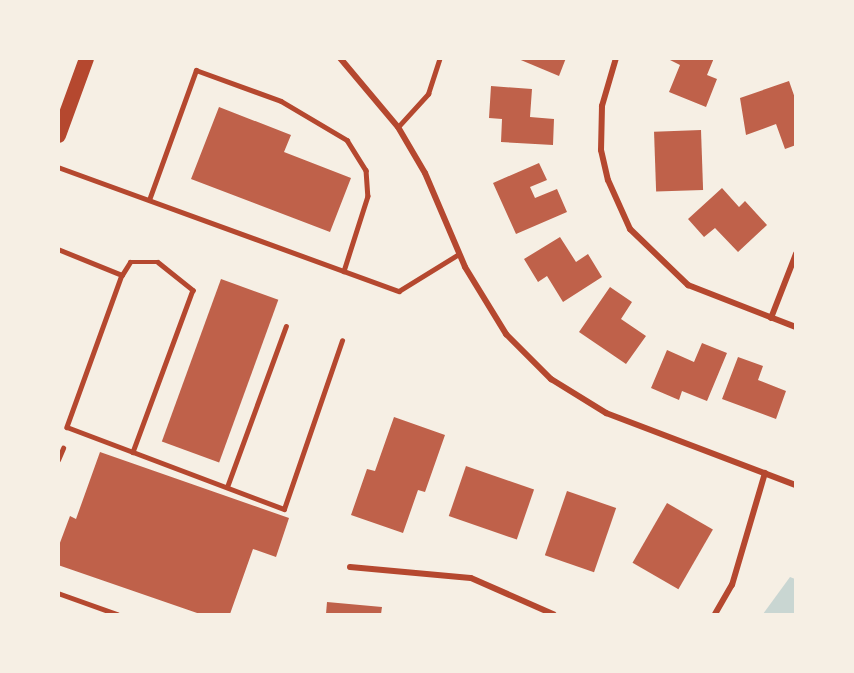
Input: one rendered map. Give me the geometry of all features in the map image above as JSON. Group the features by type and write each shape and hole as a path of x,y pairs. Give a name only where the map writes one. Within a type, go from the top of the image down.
{"main road":[{"path":"58,135 86,58"}],"street":[{"path":"340,58 398,127 425,173 459,254 506,334 551,379 606,413 795,485"},
{"path":"616,58 602,106 600,150 608,180 630,229 688,285 795,327"},
{"path":"771,318 795,254"},
{"path":"715,615 732,585 765,473"},
{"path":"350,567 471,579 553,615"}],"lane":[{"path":"398,127 428,94 440,58"},
{"path":"149,200 196,69 281,101 347,140 366,170 368,196 344,271"},
{"path":"58,167 399,291 459,254"},
{"path":"58,249 122,275"},
{"path":"133,452 194,290 158,262 130,262 122,275 67,427 133,452 227,487 284,509 342,341"},
{"path":"227,487 286,326"},
{"path":"58,460 63,448"},
{"path":"58,593 117,615"}],"shaded area":[{"path":"790,577 795,579 795,614 763,614"}],"building":[{"path":"516,58 566,58 559,76"},
{"path":"666,58 714,58 707,75 717,79 706,107 669,92 680,65"},
{"path":"789,81 796,101 796,145 785,149 776,124 746,135 740,98"},
{"path":"491,86 532,89 530,117 554,119 553,145 501,142 502,119 489,118"},
{"path":"219,107 291,135 284,152 351,178 330,232 191,179"},
{"path":"701,130 703,190 656,192 654,132"},
{"path":"539,163 547,180 530,187 535,198 557,189 567,212 516,234 493,183"},
{"path":"722,188 739,207 745,201 767,225 738,252 715,228 704,237 688,219"},
{"path":"560,237 576,262 588,254 602,277 563,302 547,276 538,282 524,259"},
{"path":"221,279 278,300 219,462 162,442"},
{"path":"610,287 632,302 621,319 646,336 626,364 579,332"},
{"path":"702,343 727,353 707,401 682,391 679,400 651,388 667,350 694,362"},
{"path":"738,357 763,366 758,380 786,391 776,419 722,399"},
{"path":"394,417 445,435 425,492 418,490 403,533 351,515 367,469 375,471"},
{"path":"100,452 289,518 276,557 253,549 230,614 200,614 58,565 58,548 70,516 76,519"},
{"path":"466,466 534,489 517,540 449,516"},
{"path":"567,491 616,508 594,572 545,555"},
{"path":"667,503 713,530 678,589 632,563"},
{"path":"327,602 382,607 381,614 326,614"}]}
